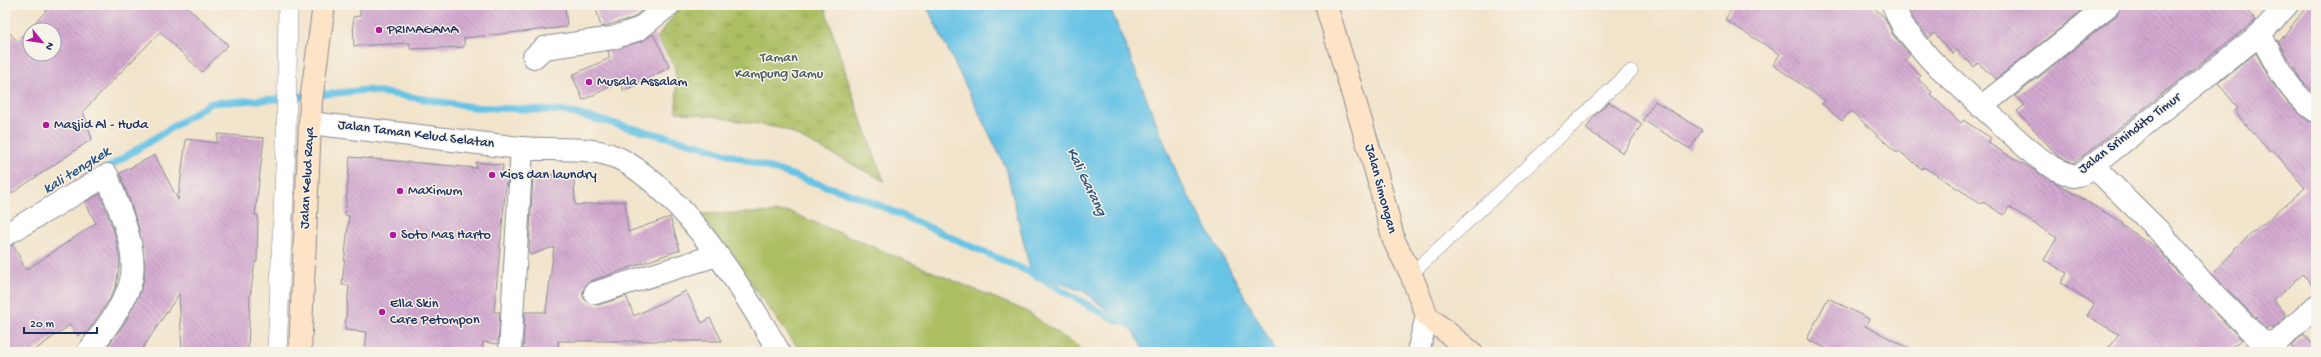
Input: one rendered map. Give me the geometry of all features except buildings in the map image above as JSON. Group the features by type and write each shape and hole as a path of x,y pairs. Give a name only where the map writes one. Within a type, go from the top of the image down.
{"main road":[{"name":"Jalan Simongan","path":"1326,5 1378,175 1394,241 1410,274 1427,316 1466,351"},
{"name":"Jalan Kelud Raya","path":"300,352 311,101 324,10"}],"street":[{"path":"277,352 288,5"},
{"path":"534,57 544,48 613,38 639,29 669,5"},
{"name":"Jalan Srinindito Timur","path":"1893,5 1903,27 1931,60 2032,153 2053,168 2073,176 2082,174 2260,34 2282,7"},
{"path":"1981,107 2109,5"},
{"path":"2260,34 2283,78 2306,104 2316,111"},
{"name":"Jalan Taman Kelud Selatan","path":"310,123 522,148 596,151 624,161 670,196 717,255 779,352"},
{"path":"510,352 522,148"},
{"path":"2092,166 2160,232 2205,285 2259,339 2266,344 2275,344 2316,306"},
{"path":"5,235 107,175 126,232 133,264 128,290 107,326 88,352"},
{"path":"595,293 717,255"},
{"path":"1418,352 1427,316"}],"lane":[{"path":"1410,274 1631,71"}],"green space":[{"name":"Taman Kampung Jamu","path":"681,5 824,5 855,102 884,181 784,129 712,116 676,112 677,80 674,65 657,38"},
{"path":"790,212 1026,311 1080,348 1082,352 801,352 700,214"}],"water":[{"name":"Kali Garang","path":"926,5 1109,5 1179,179 1276,352 1144,352 1135,333 1085,292 1031,273 1006,168"}],"waterway":[{"name":"kali tengkek","path":"104,170 211,103 275,99 367,90 472,107 564,111 706,147 865,199 1031,273 1115,320 1129,323"}],"place":[{"name":"PRIMAGAMA","path":"379,30"},
{"name":"Musala Assalam","path":"589,82"},
{"name":"Masjid Al - Huda","path":"46,125"},
{"name":"Kios dan laundry","path":"492,175"},
{"name":"Maximum","path":"400,191"},
{"name":"Soto Mas Harto","path":"393,235"},
{"name":"Ella Skin Care Petompon","path":"382,312"}]}
